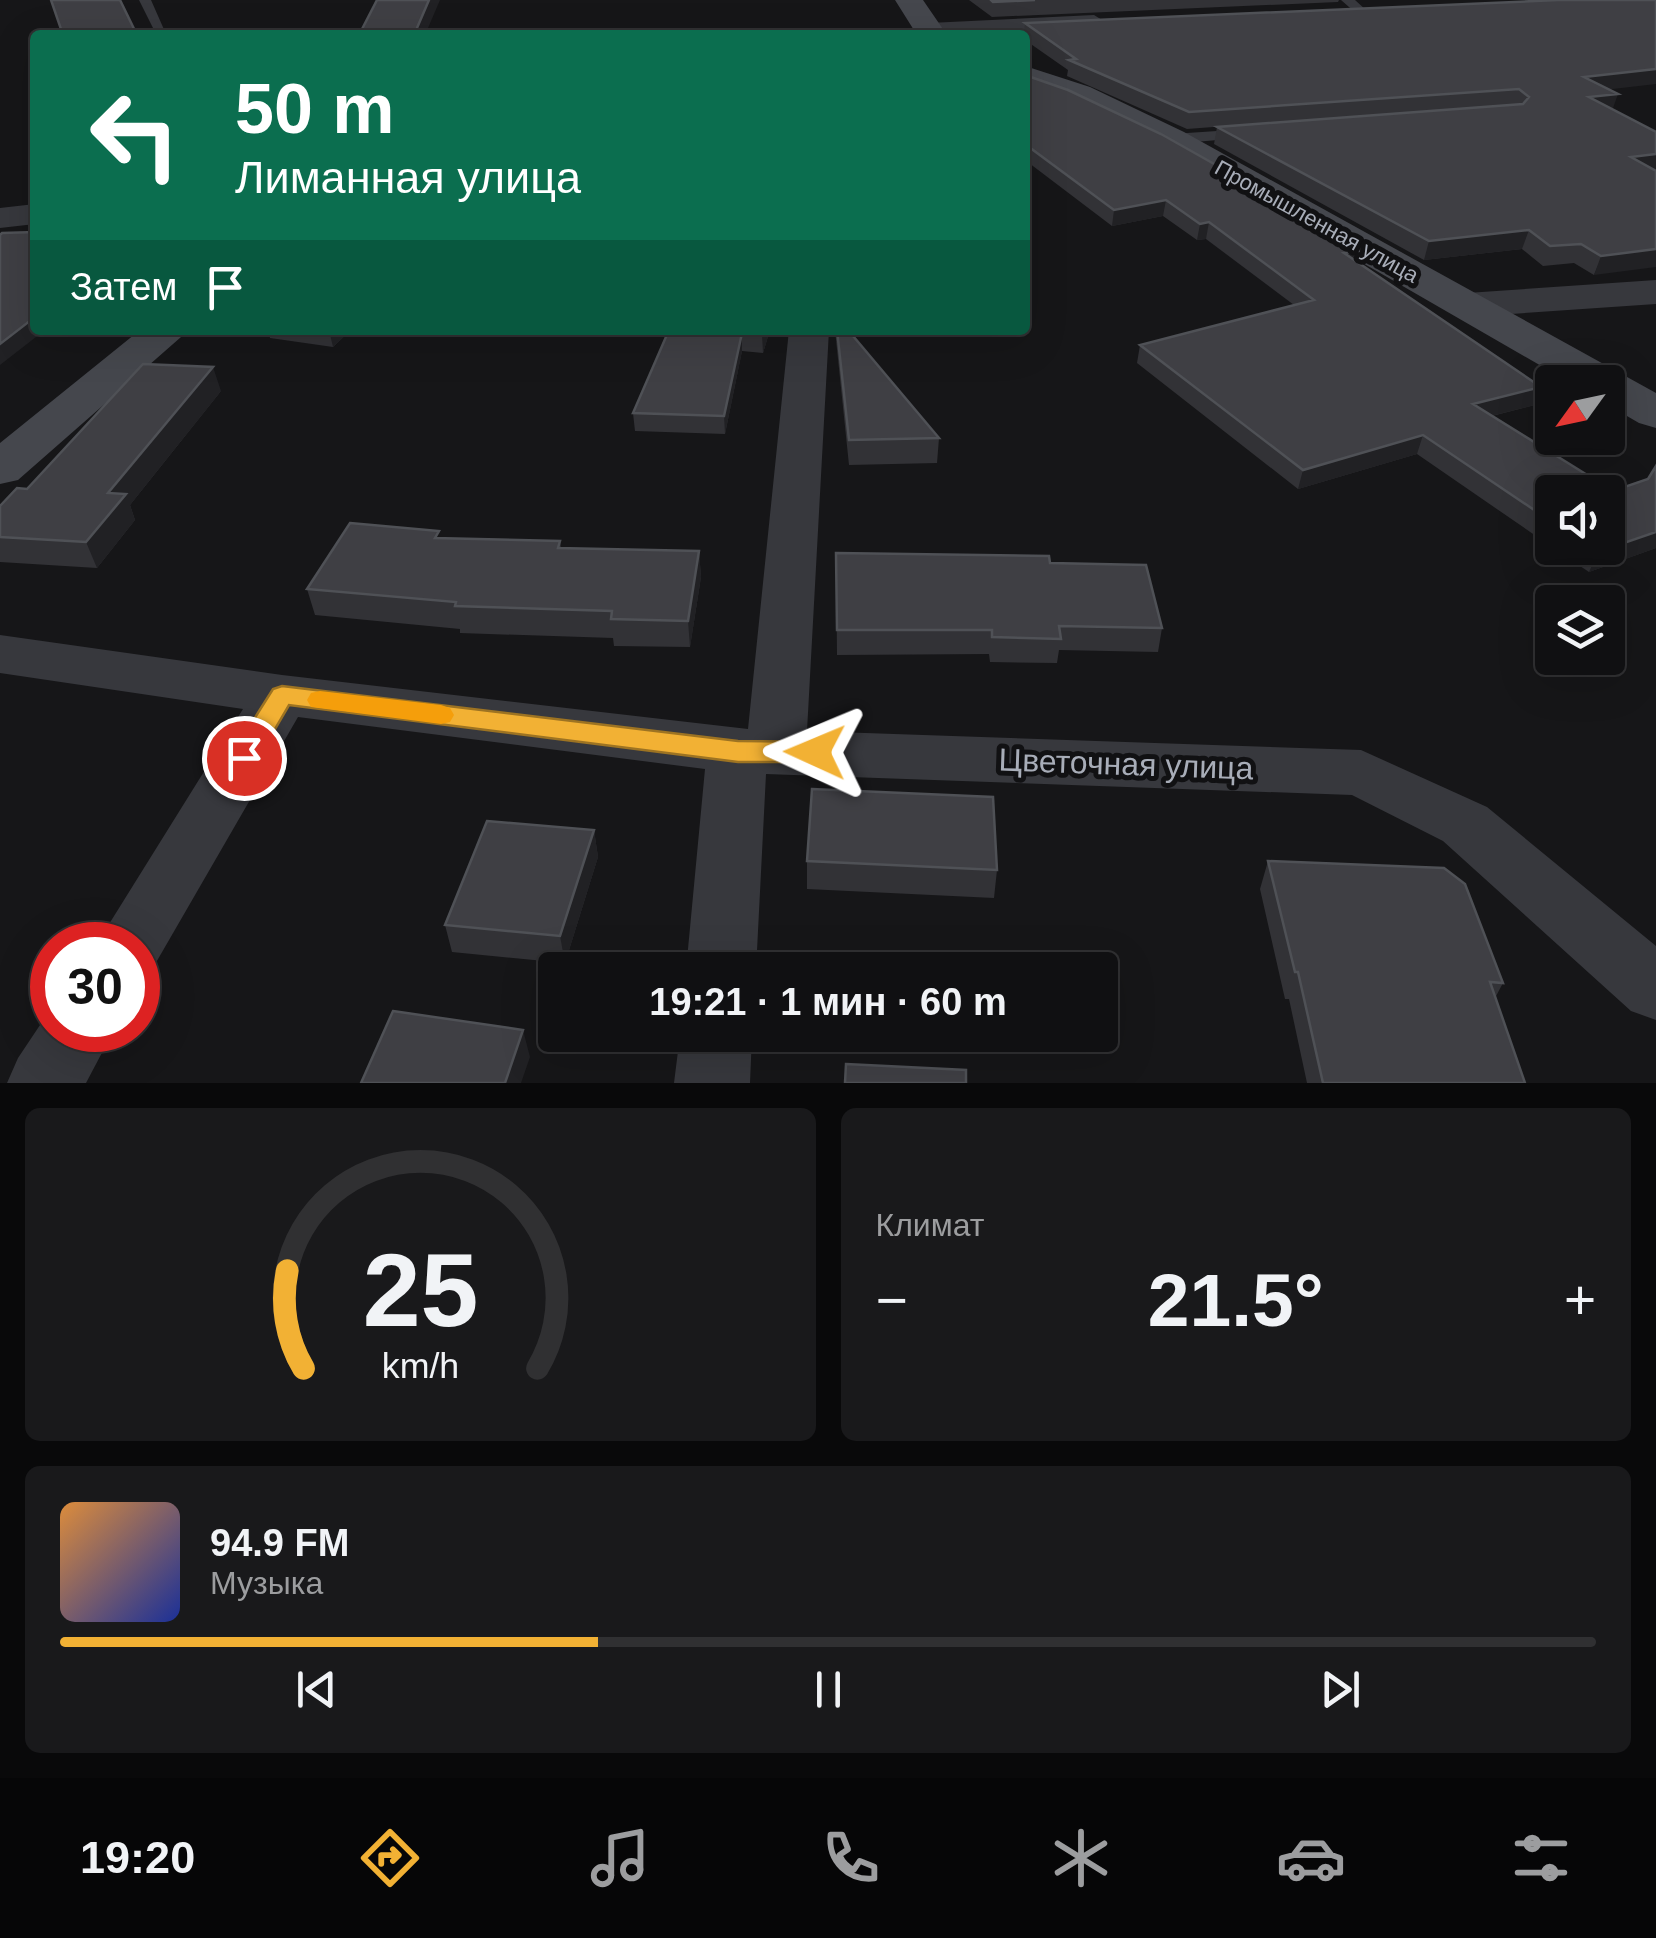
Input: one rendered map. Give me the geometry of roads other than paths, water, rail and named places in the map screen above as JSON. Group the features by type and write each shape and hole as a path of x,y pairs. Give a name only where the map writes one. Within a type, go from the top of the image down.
{"street":[{"path":"909,0 929,30"},
{"path":"1322,12 1363,7"},
{"path":"984,30 1125,22"},
{"name":"Промышленная улица","path":"1030,77 1079,94 1172,140 1572,365"},
{"path":"0,218 30,215"},
{"path":"1467,305 1656,292"},
{"path":"0,469 162,335"},
{"path":"724,952 757,751 807,335"},
{"name":"Промышленная улица","path":"1625,396 1656,414"},
{"name":"Цветочная улица","path":"0,654 282,695 757,751 1361,773 1465,824 1656,989"},
{"path":"144,922 282,695"},
{"path":"45,1083 64,1052"},
{"path":"712,1083 715,1052"}],"lane":[{"path":"145,0 160,30"},
{"path":"1172,140 1267,132"}]}
